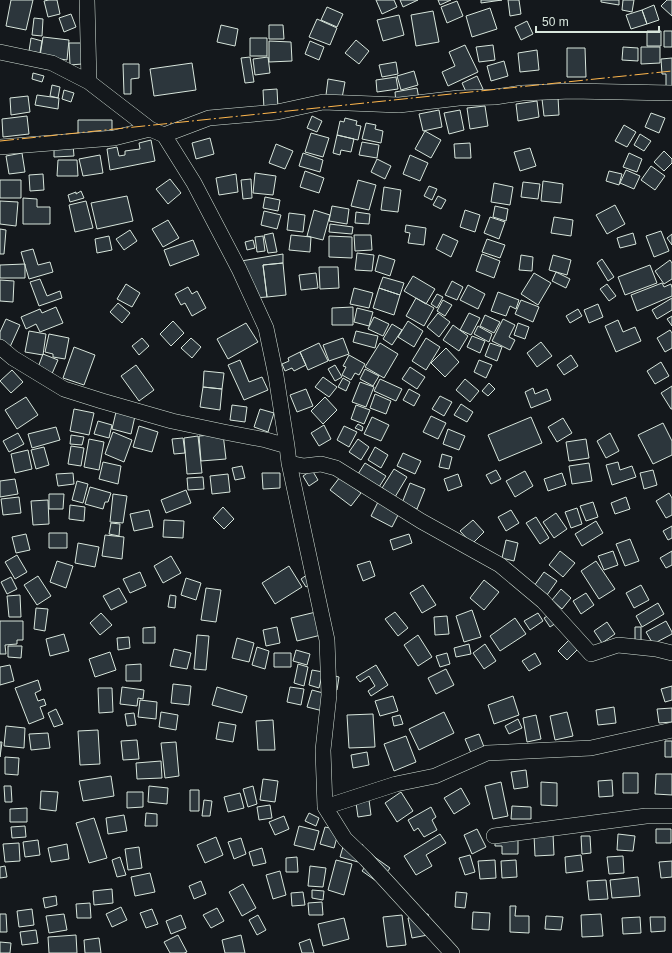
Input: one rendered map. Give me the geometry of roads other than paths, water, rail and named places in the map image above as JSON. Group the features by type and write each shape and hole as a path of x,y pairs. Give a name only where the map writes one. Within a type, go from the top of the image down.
{"street":[{"path":"87,0 89,82"},
{"path":"0,52 52,63 89,82 150,129 164,135 197,189 239,269 266,328 276,376 289,463 327,640 329,696 323,750 325,808 345,839 366,859 452,953"},
{"path":"164,135 209,118 277,112 323,102 399,104 459,98 495,97 522,93 571,91 672,93"},
{"path":"0,147 114,138 150,129"},
{"path":"0,347 13,358 64,389 172,421 266,440 287,446"},
{"path":"289,463 304,466 321,464 336,468 421,522 500,565 543,601 591,654 618,645 656,649 672,653"},
{"path":"325,808 396,784 435,776 487,753 590,748 672,730"},
{"path":"494,836 646,816 672,816"}]}
